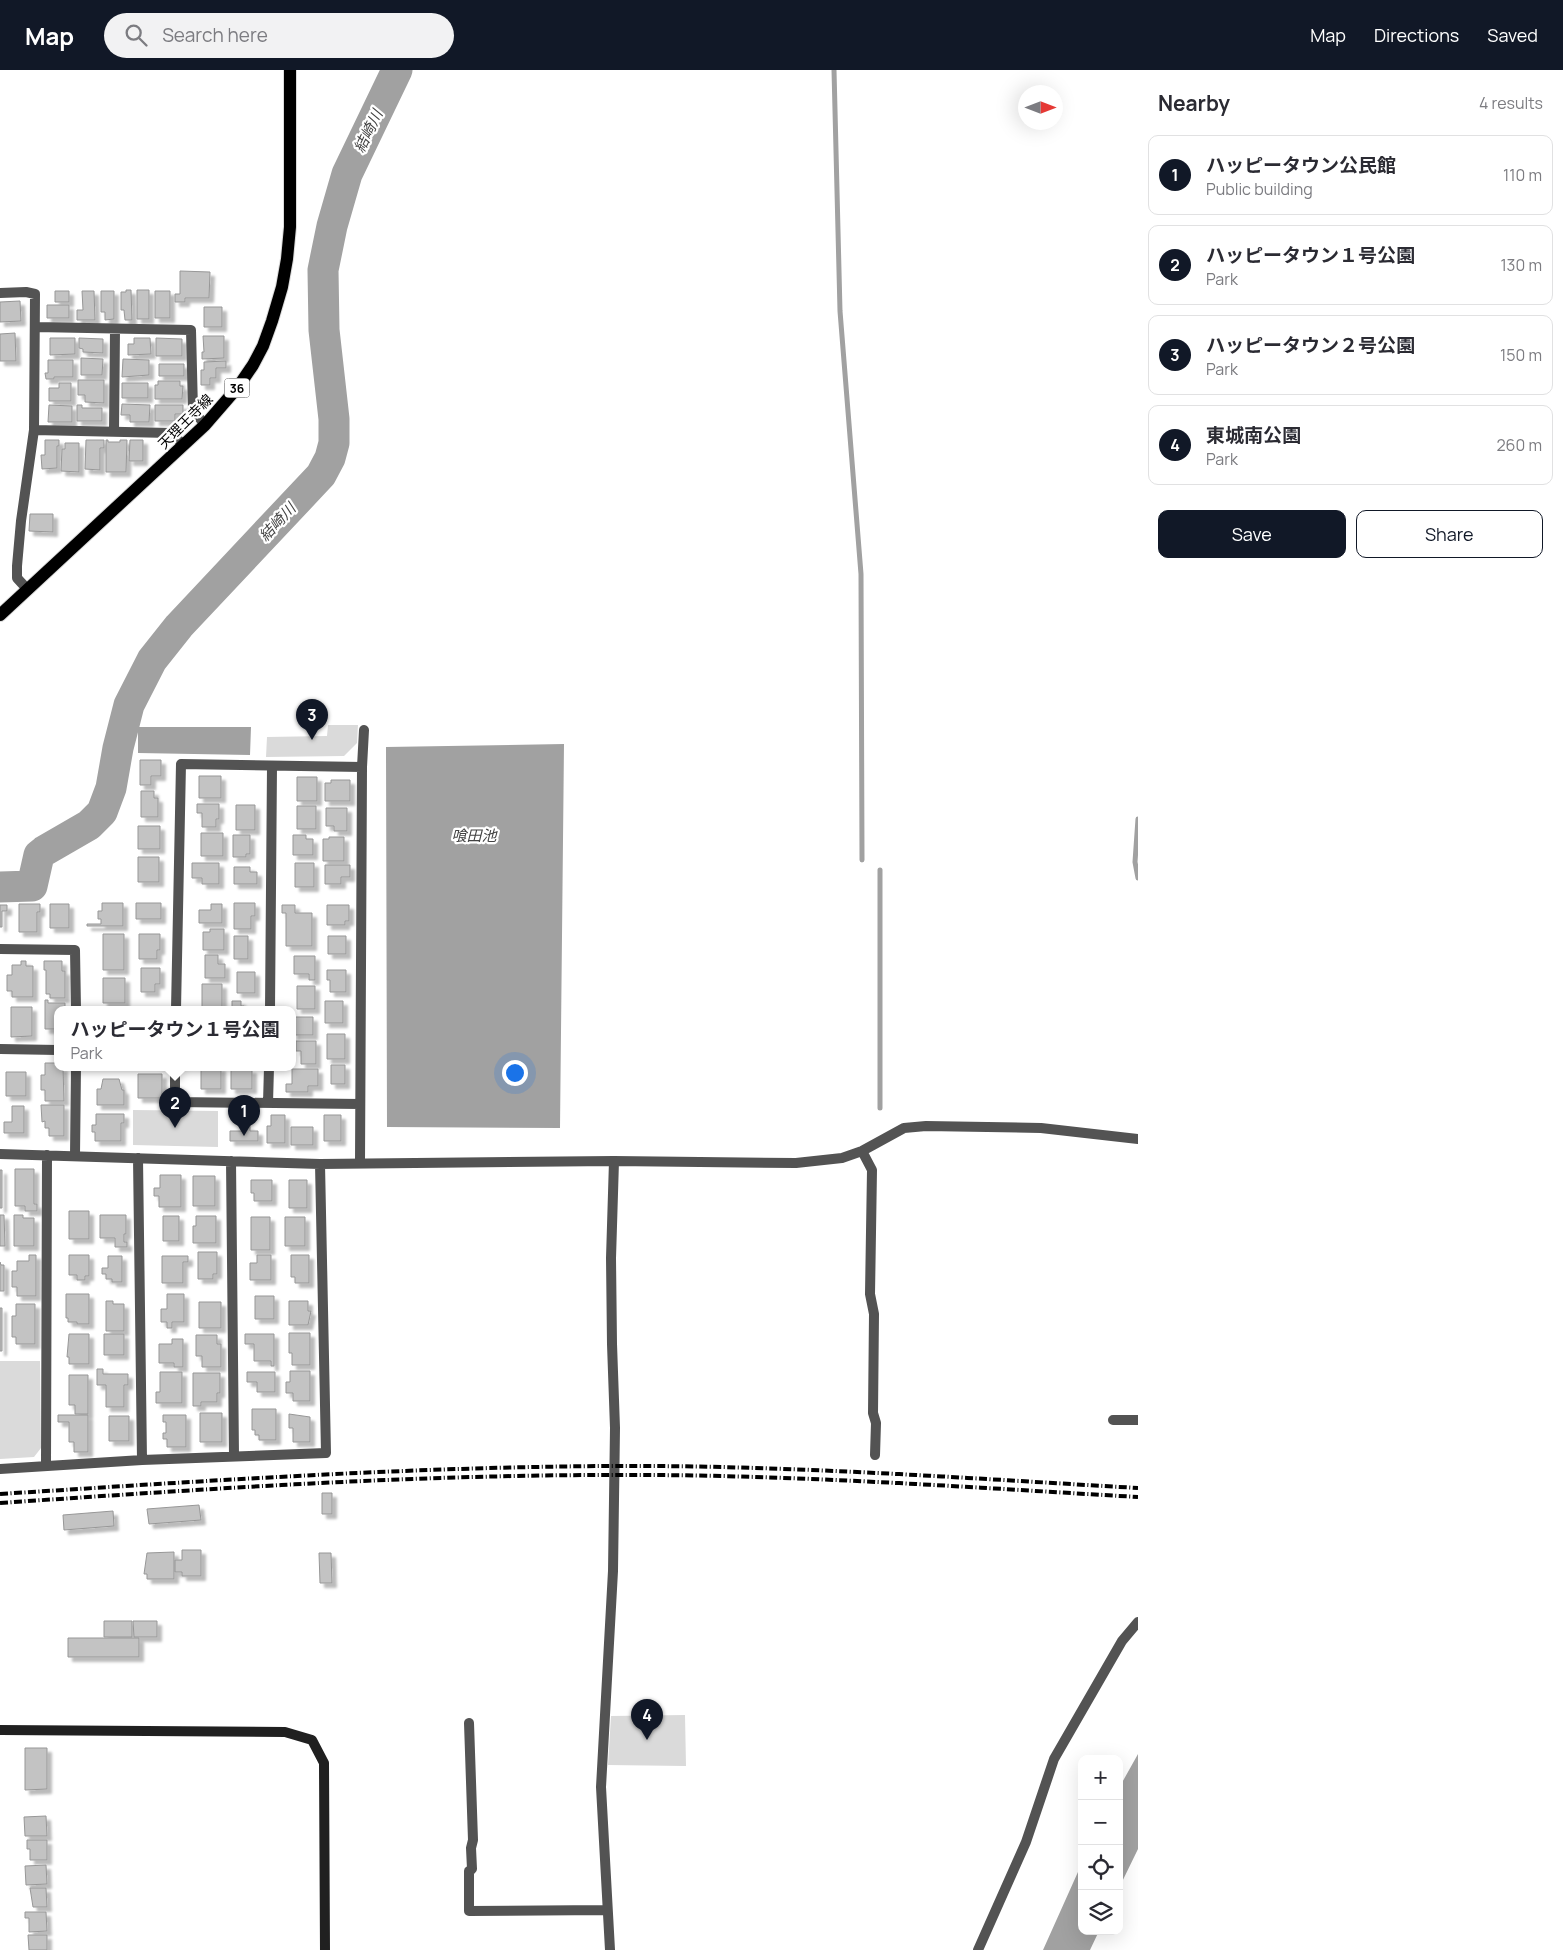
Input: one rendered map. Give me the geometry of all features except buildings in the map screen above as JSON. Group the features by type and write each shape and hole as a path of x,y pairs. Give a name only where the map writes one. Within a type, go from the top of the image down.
{"main road":[{"name":"天理王寺線","path":"0,615 205,425 238,387 253,365 263,346 282,287 287,259 290,226 290,70"}],"street":[{"path":"0,293 26,292 35,294 34,430 21,521 17,566 17,578 28,590"},
{"path":"36,327 191,330 193,410 205,425"},
{"path":"114,431 115,330"},
{"path":"34,430 170,433 184,445"},
{"path":"360,1163 362,767 364,730"},
{"path":"176,1006 181,764 362,767"},
{"path":"270,1006 272,766"},
{"path":"0,948 76,950 76,1006"},
{"path":"0,1049 54,1050"},
{"path":"75,1155 76,1071"},
{"path":"176,1071 175,1102 360,1104"},
{"path":"268,1103 269,1071"},
{"path":"0,1154 320,1164 614,1161 796,1163 842,1158 862,1151 904,1128 926,1126 1041,1128 1138,1139"},
{"path":"862,1151 872,1170 870,1294 874,1314 873,1413 876,1423 875,1455"},
{"path":"46,1466 47,1155"},
{"path":"138,1158 142,1460"},
{"path":"231,1161 234,1456"},
{"path":"610,1950 601,1787 613,1571 615,1428 611,1258 614,1161"},
{"path":"0,1469 142,1460 326,1453 320,1164"},
{"path":"1113,1420 1138,1420"},
{"path":"978,1950 1026,1842 1054,1759 1122,1642 1138,1622"},
{"path":"469,1723 473,1840 471,1848 472,1870 469,1871 469,1911 607,1910"},
{"path":"0,1730 284,1732 312,1740 324,1763 325,1950"}],"shaded area":[{"path":"328,725 358,725 357,743 344,756 266,757 267,737 327,736"},
{"path":"133,1110 218,1111 218,1147 133,1145"},
{"path":"0,1361 40,1361 41,1448 34,1457 0,1459"},
{"path":"685,1715 686,1766 608,1765 611,1716"}],"water":[{"path":"138,727 251,727 250,755 138,753"},
{"name":"喰田池","path":"564,744 560,1128 387,1127 386,747"},
{"path":"1138,1754 1138,1849 1123,1880 1123,1800 1123,1781"},
{"path":"1078,1872 1078,1935 1097,1935 1090,1950 1043,1950"}],"waterway":[{"name":"結崎川","path":"0,887 32,886 39,855 89,825 102,812 111,788 118,748 129,705 152,660 179,626 321,475 330,458 334,443 334,419 324,330 323,270 332,226 347,174 397,70"},
{"path":"834,70 840,311 861,574 862,860"},
{"path":"1138,819 1135,862 1138,878"},
{"path":"880,870 880,1108"}],"railway":[{"path":"0,1494 382,1472 612,1466 809,1470 1138,1488"},
{"path":"0,1503 382,1480 612,1475 809,1479 1138,1497"}],"place":[{"name":"ハッピータウン２号公園","path":"312,740"},
{"name":"ハッピータウン１号公園","path":"175,1128"},
{"name":"ハッピータウン公民館","path":"244,1136"},
{"name":"東城南公園","path":"647,1740"}]}
